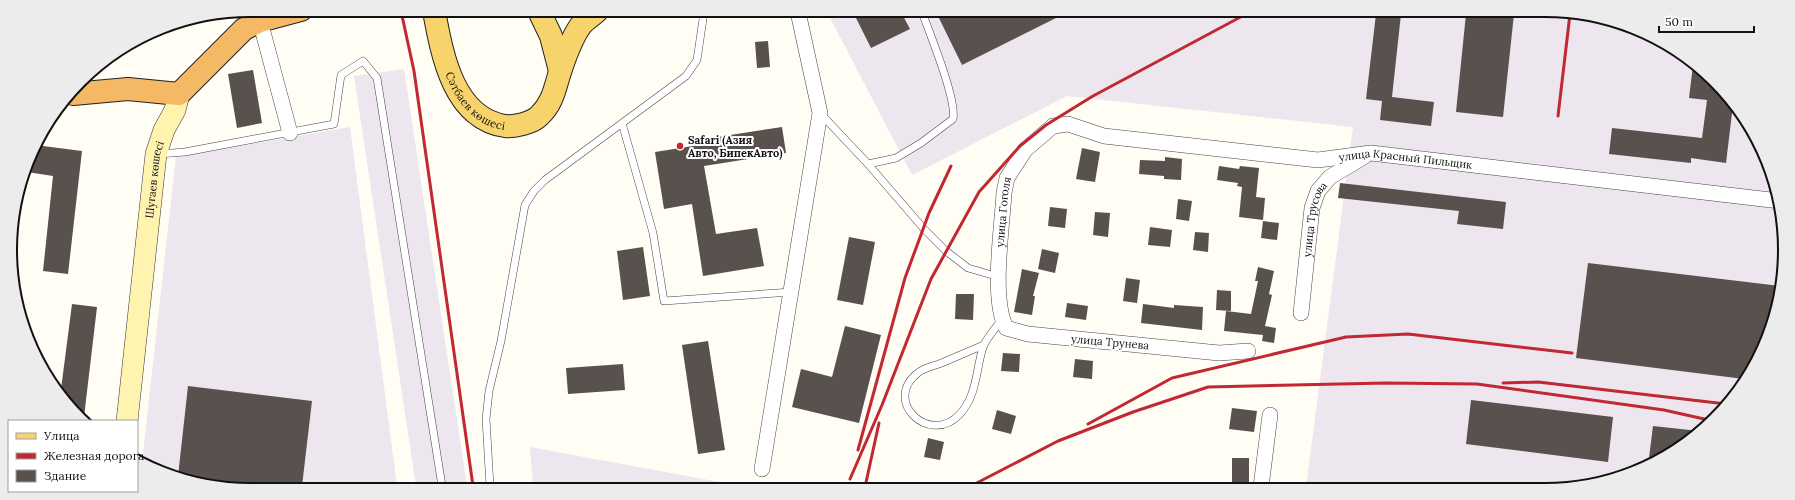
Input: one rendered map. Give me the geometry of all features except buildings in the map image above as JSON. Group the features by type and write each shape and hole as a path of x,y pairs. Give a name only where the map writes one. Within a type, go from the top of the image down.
{"highway":[{"name":"Шугаев көшесі","path":"179,94 244,29 260,21 275,17"},
{"path":"77,94 128,89 179,94"}],"main road":[{"name":"Сәтбаев көшесі","path":"435,17 450,76 468,107 484,120 498,125 509,126 525,123 539,116 551,101 557,87 560,71 581,25 590,17"},
{"name":"Сәтбаев көшесі","path":"542,17 551,36 560,71"},
{"name":"Шугаев көшесі","path":"128,420 156,154 164,130 175,110 179,94"}],"street":[{"path":"762,469 820,113 799,17"},
{"path":"260,21 290,133"},
{"name":"улица Красный Пильщик","path":"1038,138 1054,126 1068,124 1104,136 1318,160 1371,153 1773,200"},
{"name":"улица Гоголя","path":"1002,319 998,296 1004,193 1007,178 1025,150 1038,138"},
{"name":"улица Трусова","path":"1302,313 1312,208 1318,191 1330,177 1371,153"},
{"name":"улица Трунева","path":"1002,319 1006,328 1028,334 1219,352 1248,351"},
{"path":"1262,483 1270,415"}],"lane":[{"path":"490,483 486,420 489,391 501,341 525,205 534,191 545,180 686,76 697,60 703,17"},
{"path":"868,164 896,158 921,143 953,119 955,112 950,92 924,17"},
{"path":"156,154 185,152 334,124 341,75 363,61 377,78 442,483"},
{"path":"820,113 868,164 924,229 946,251 968,268 999,277"},
{"path":"622,123 653,233 664,301 792,292"},
{"path":"984,346 919,371 911,380 904,392 906,407 917,420 928,425 940,425 950,423 959,415 971,398 984,346 1002,319"}],"shaded area":[{"path":"830,17 1560,17 1590,21 1620,29 1648,41 1662,48 1687,65 1720,96 1730,108 1747,134 1766,175 1774,205 1778,235 1778,265 1774,295 1766,325 1754,353 1739,379 1720,404 1699,425 1662,452 1648,459 1620,471 1590,479 1560,483 1307,483 1353,127 1067,96 912,175"},
{"path":"404,69 467,483 416,483 354,76"},
{"path":"350,127 397,483 235,483 205,479 175,471 143,457 176,157"},
{"path":"530,447 725,483 533,483"}],"railway":[{"path":"402,17 414,71 473,483"},
{"path":"850,479 882,405 931,279 979,192 1020,146 1046,125 1093,96 1241,17"},
{"path":"1558,116 1569,18"},
{"path":"858,450 905,278 929,213 951,166"},
{"path":"1088,424 1172,378 1346,337 1408,334 1572,353"},
{"path":"1503,383 1538,382 1721,403"},
{"path":"977,483 1058,441 1133,412 1208,387 1386,383 1477,384 1664,410 1705,419"},
{"path":"866,483 879,423"}],"place":[{"name":"Safari (Азия Авто, БипекАвто)","path":"680,146"}]}
